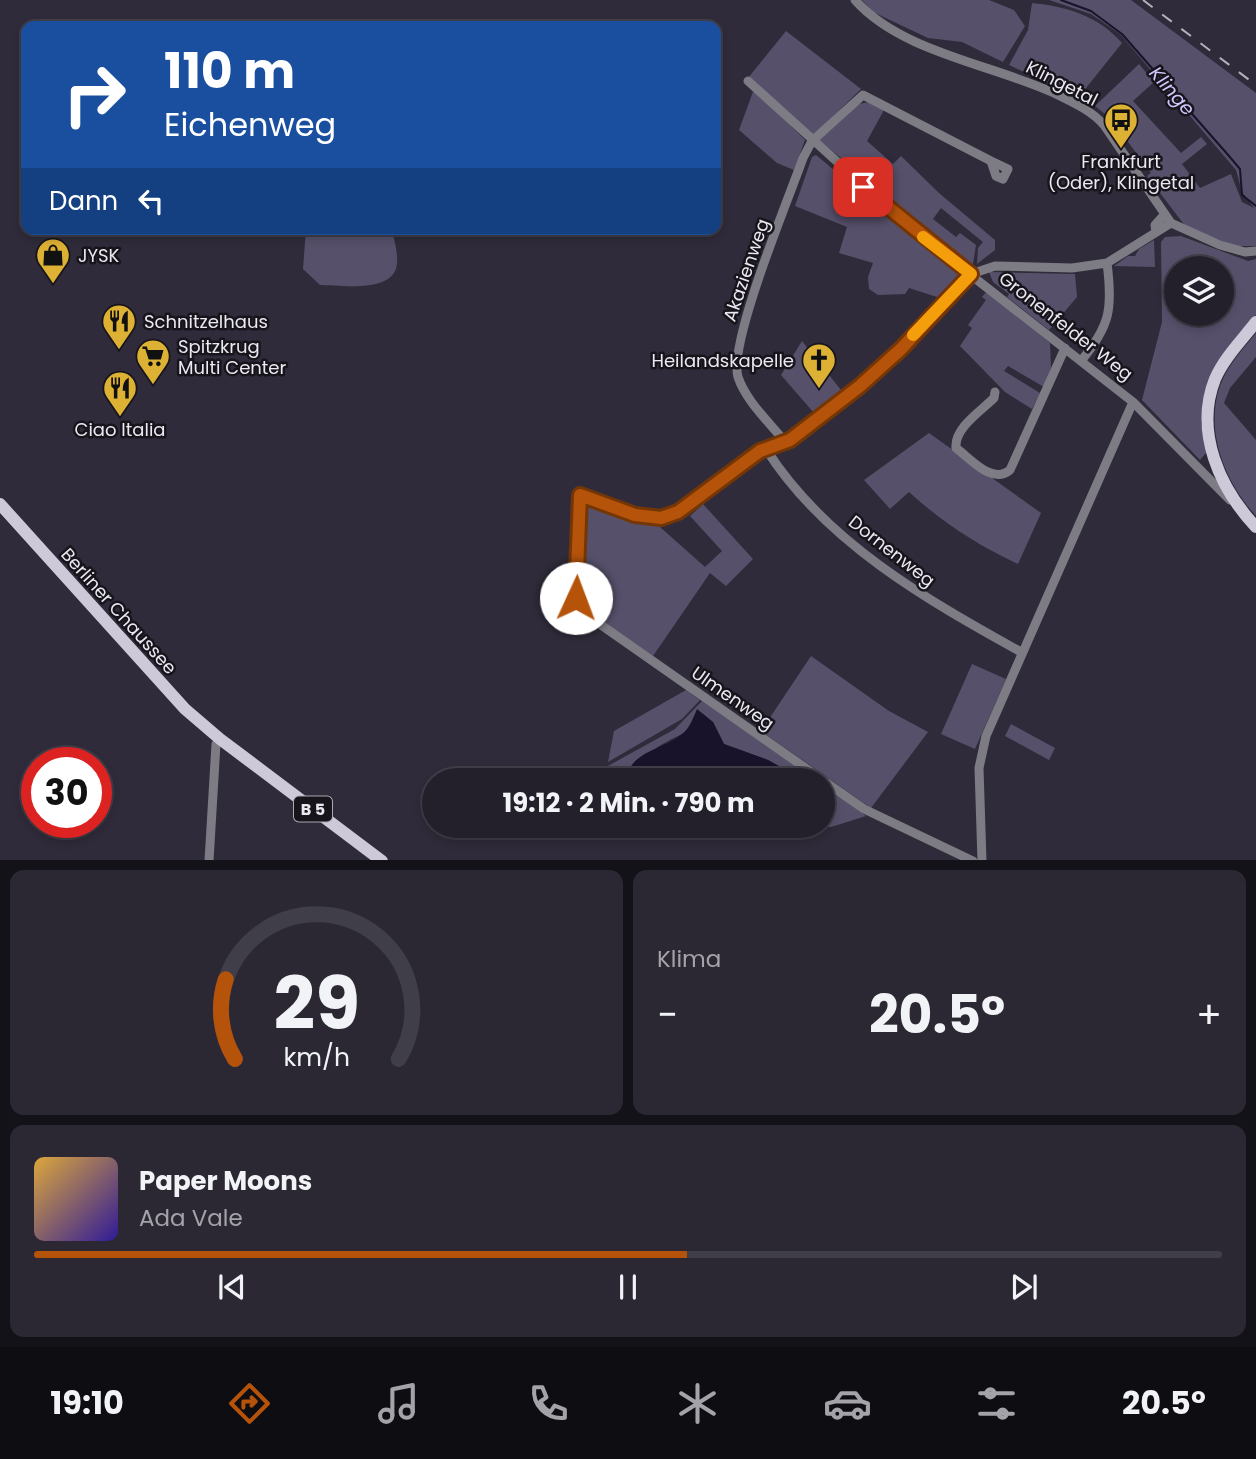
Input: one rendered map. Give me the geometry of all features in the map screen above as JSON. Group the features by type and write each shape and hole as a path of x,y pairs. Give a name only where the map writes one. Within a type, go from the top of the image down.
{"main road":[{"path":"1235,505 1214,458 1208,427 1209,409 1216,378 1256,322"},
{"name":"Berliner Chaussee","path":"0,504 134,654 218,740"},
{"name":"Gronenfelder Weg","path":"1235,505 1256,527"},
{"name":"Berliner Chaussee","path":"0,511 181,713 382,860"}],"street":[{"name":"Klingetal","path":"855,0 865,12 900,36 1002,71 1091,113 1104,125 1171,223 1220,245 1245,253 1256,251"},
{"name":"Gronenfelder Weg","path":"748,81 907,225 1133,402 1235,505"},
{"path":"812,141 863,95 991,161"},
{"name":"Akazienweg","path":"785,442 745,391 736,360 738,343 756,290 803,158 812,141"},
{"path":"1156,232 1155,225 1164,214"},
{"path":"766,449 785,442 860,386 901,349 971,274 995,266 1072,268 1107,263 1171,223"},
{"path":"1081,361 1102,336 1105,326 1107,263"},
{"path":"995,392 994,398 958,433 956,448 990,474 1000,475 1010,470 1065,348"},
{"path":"982,860 979,768 981,751 1021,652 1133,402"},
{"name":"Dornenweg","path":"766,449 801,494 867,555 935,604 1021,652"},
{"name":"Ulmenweg","path":"766,449 696,502 661,518 635,515 580,495 576,598 584,614 864,809 973,860"},
{"path":"209,860 218,740"}],"shaded area":[{"path":"862,0 989,0 1014,10 1025,26 1003,62 962,42 928,38 873,12"},
{"path":"1049,0 1131,0 1256,93 1256,246 1235,246 1186,227 1147,176 1151,173 1111,119 1095,106 1139,64 1154,82 1133,101 1181,153 1201,137 1207,144 1182,164 1200,188 1231,174 1242,202 1254,208 1242,192 1236,170 1120,34 1091,14"},
{"path":"1032,3 1081,14 1103,26 1122,43 1078,98 1009,65 1028,30"},
{"path":"786,31 861,89 813,136 748,78"},
{"path":"754,89 805,140 794,170 777,163 739,130"},
{"path":"869,102 884,110 867,141 893,164 901,156 939,193 995,240 995,250 977,264 978,248 983,242 941,208 933,219 956,237 960,233 976,245 973,264 969,265 881,197 884,193 819,140 853,105"},
{"path":"816,155 959,274 937,297 909,288 905,294 878,295 869,289 868,277 873,263 839,253 847,227 795,206 812,157"},
{"path":"306,235 393,235 397,259 394,273 377,284 320,285 303,269"},
{"path":"1181,236 1248,261 1256,259 1256,315 1219,363 1206,389 1201,422 1206,453 1200,460 1142,400 1162,322 1161,242 1165,237"},
{"path":"1154,240 1155,267 1114,266 1128,256 1135,256 1139,249"},
{"path":"989,272 1075,274 1077,297 1049,330 1007,297 1009,294 993,282"},
{"path":"987,291 1050,343 1051,368 1044,387 1008,366 1004,371 1040,393 1032,409 1005,392 960,346 972,328 968,325 986,300 982,297"},
{"path":"1256,333 1256,357 1230,388 1224,403 1256,440 1256,516 1235,488 1227,472 1216,439 1215,421 1216,403 1223,379"},
{"path":"802,341 841,390 814,413 781,375"},
{"path":"929,433 1041,513 1018,564 960,532 909,492 890,509 864,480"},
{"path":"583,500 660,527 705,567 722,551 690,516 703,504 753,559 726,586 710,573 653,656 585,609 581,602"},
{"path":"811,656 889,711 928,732 871,808 835,783 835,768 814,768 761,731"},
{"path":"972,664 1006,679 975,749 941,734"},
{"path":"686,690 700,700 682,719 608,762 614,731"},
{"path":"702,701 799,768 782,768 724,744 713,722 656,748 630,768 606,768 675,729"},
{"path":"697,709 713,722 724,744 782,768 630,768 642,756 680,736"},
{"path":"1011,724 1055,748 1049,760 1005,736"},
{"path":"835,794 866,816 835,826"}],"waterway":[{"name":"Klinge","path":"1061,0 1091,11 1122,34 1240,169 1242,195 1256,206"}],"railway":[{"path":"1143,0 1256,85"}],"slow traffic":[{"path":"913,335 965,277 971,274 923,237"}],"place":[{"name":"Frankfurt (Oder), Klingetal","path":"1121,150"},
{"name":"JYSK","path":"53,285"},
{"name":"Schnitzelhaus","path":"119,351"},
{"name":"Spitzkrug Multi Center","path":"153,386"},
{"name":"Heilandskapelle","path":"819,390"},
{"name":"Ciao Italia","path":"120,418"}],"route":[{"path":"576,598 580,495 635,515 661,518 696,502 760,451 790,440 860,386 901,349 965,277 971,274 863,187"}]}
